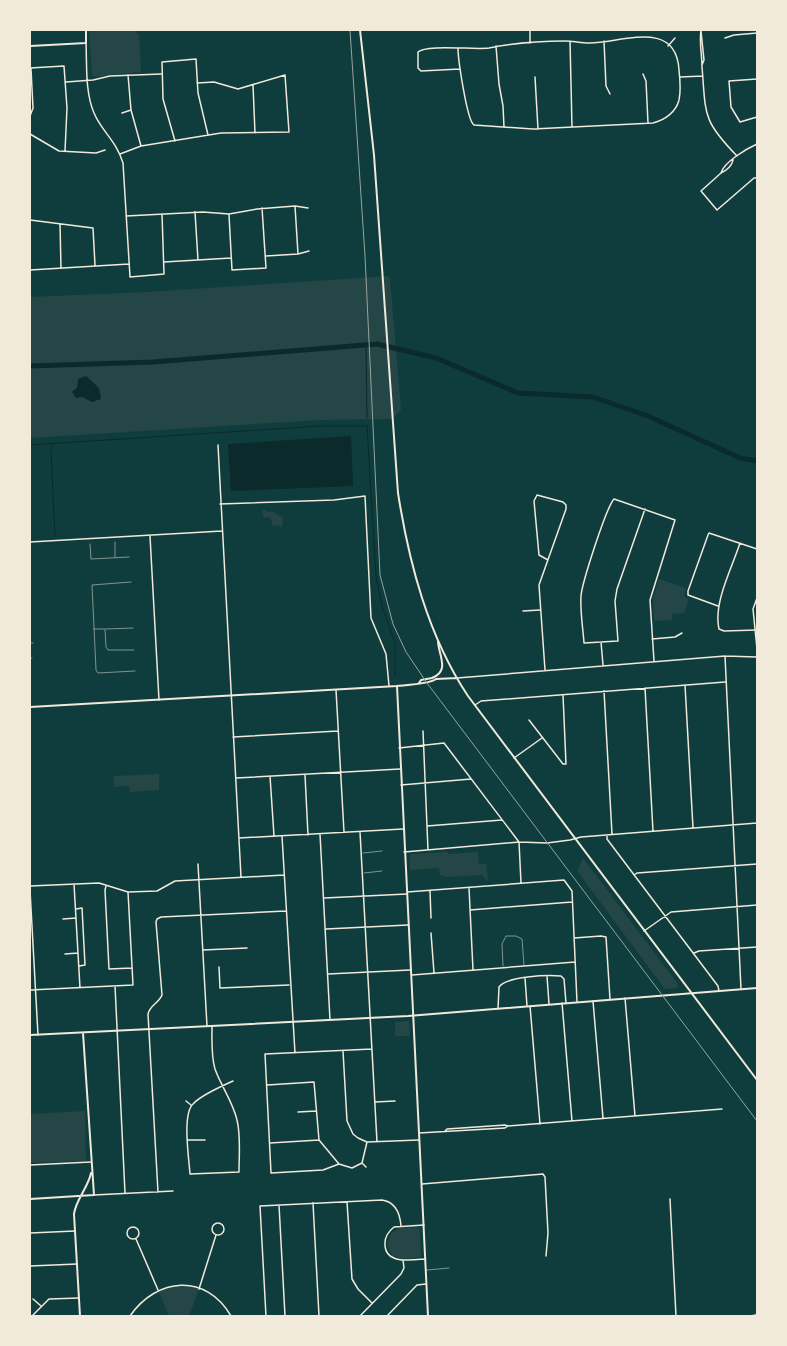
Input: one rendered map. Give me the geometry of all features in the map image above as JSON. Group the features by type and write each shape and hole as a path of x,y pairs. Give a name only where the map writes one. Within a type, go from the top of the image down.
{"main road":[{"path":"30,46 86,43 86,30"},
{"path":"360,30 374,155 392,418 403,526 417,583 437,639 443,666 440,674 432,678 421,680 419,683"},
{"path":"437,639 457,678 475,705 757,1080"},
{"path":"432,678 436,680"},
{"path":"30,707 397,686 419,683 423,684 436,680 457,678"},
{"path":"397,686 428,1316"},
{"path":"30,1035 371,1018 757,988"},
{"path":"30,1199 82,1197 94,1195 83,1032"},
{"path":"80,1316 75,1212 88,1185 92,1170"}],"street":[{"path":"530,30 530,43"},
{"path":"701,30 704,53 702,64 704,103 708,118 717,134 737,156"},
{"path":"725,38 734,35 757,33"},
{"path":"458,48 460,69 471,123 538,129 656,122 668,116 677,105 680,95 680,77 677,59 667,45 656,38 648,37 590,43 570,41 481,48 458,48 418,51 419,70 460,69"},
{"path":"667,45 675,38"},
{"path":"570,41 572,127"},
{"path":"604,41 606,86 610,94"},
{"path":"86,43 88,81 94,112 120,154 124,168 130,277 164,274 162,214"},
{"path":"496,46 498,84 503,106 504,127"},
{"path":"175,141 163,98 161,74 162,62 196,59 197,83 208,135"},
{"path":"30,116 33,108 30,68 64,66 67,108 65,151"},
{"path":"66,82 88,81 110,76 161,74"},
{"path":"643,74 646,82 648,123"},
{"path":"128,75 131,110 141,146"},
{"path":"120,154 141,146 221,133 289,132 285,75 238,89 214,82 197,83"},
{"path":"680,77 703,76"},
{"path":"535,77 538,129"},
{"path":"757,79 729,81 731,107 740,122 757,117"},
{"path":"253,85 255,133"},
{"path":"122,113 131,110"},
{"path":"30,134 59,151 96,153 105,150"},
{"path":"757,144 737,156 733,163 724,172 701,191 717,210 754,178 757,178"},
{"path":"721,173 722,168 730,160 734,159"},
{"path":"126,216 195,212 229,214 262,208 295,206 308,208"},
{"path":"295,206 298,254"},
{"path":"229,214 232,270 266,268 262,208"},
{"path":"195,212 198,260"},
{"path":"30,220 93,228 95,265"},
{"path":"60,224 61,268"},
{"path":"266,256 298,254 309,251"},
{"path":"164,262 231,258"},
{"path":"30,270 129,264"},
{"path":"218,445 240,877"},
{"path":"545,670 539,585 548,560 566,505 559,501 537,495 534,501 538,555 548,560"},
{"path":"220,504 334,500 365,496 371,618 386,654 390,686"},
{"path":"645,509 617,589 615,601 618,641 584,643 581,602 582,586 607,512 614,500 645,509 675,520 650,600 654,661"},
{"path":"30,542 222,531"},
{"path":"718,606 688,595 688,591 709,533 757,549"},
{"path":"150,535 159,700"},
{"path":"740,543 718,606 719,629 724,631 756,630"},
{"path":"757,598 753,609 757,649"},
{"path":"523,611 540,610"},
{"path":"652,639 675,637 682,633"},
{"path":"601,642 603,665"},
{"path":"457,678 725,656 757,657"},
{"path":"725,656 741,990"},
{"path":"475,705 481,701 726,682"},
{"path":"685,685 693,828"},
{"path":"645,688 653,831"},
{"path":"336,690 344,833"},
{"path":"604,691 612,834"},
{"path":"529,720 563,764 566,764 563,695"},
{"path":"233,737 338,731"},
{"path":"423,731 428,850"},
{"path":"514,758 542,738"},
{"path":"399,748 444,743 519,842 522,883"},
{"path":"235,778 400,769"},
{"path":"305,774 308,835"},
{"path":"270,776 274,836"},
{"path":"401,785 471,779"},
{"path":"427,826 502,820"},
{"path":"404,852 519,842 547,842 612,834 757,823"},
{"path":"238,838 403,829"},
{"path":"360,832 377,1142"},
{"path":"320,834 330,1020"},
{"path":"607,835 607,839 694,953 718,986 719,991"},
{"path":"282,836 295,1053"},
{"path":"198,864 207,1026"},
{"path":"634,875 637,873 757,864"},
{"path":"30,886 99,883 128,892 157,891 175,881 284,875"},
{"path":"324,898 407,893 564,880 568,883 572,891 577,1002"},
{"path":"74,884 80,988"},
{"path":"106,886 104,890 109,969 132,968"},
{"path":"469,888 473,970"},
{"path":"30,890 38,1035"},
{"path":"430,890 431,918"},
{"path":"30,990 133,985 128,892"},
{"path":"470,910 572,902"},
{"path":"644,931 664,915 671,912 757,905"},
{"path":"76,909 82,908 85,965 79,966"},
{"path":"158,1192 149,1029 149,1010 160,1000 162,994 156,922 158,919 201,915 286,911"},
{"path":"63,918 76,918"},
{"path":"325,929 408,925"},
{"path":"431,933 434,973"},
{"path":"574,938 604,936 607,940 610,1000"},
{"path":"694,953 699,951 757,947"},
{"path":"203,950 247,948"},
{"path":"65,954 78,953"},
{"path":"411,975 575,962"},
{"path":"219,967 220,988 290,985"},
{"path":"328,974 410,970"},
{"path":"498,1009 498,992 500,985 511,979 559,975 563,978 566,1003"},
{"path":"547,976 549,1004"},
{"path":"525,978 526,1006"},
{"path":"114,986 125,1193"},
{"path":"625,998 635,1116"},
{"path":"593,1001 603,1118"},
{"path":"562,1003 572,1121"},
{"path":"530,1006 540,1124"},
{"path":"212,1026 214,1066 223,1086 234,1109 238,1124 239,1172 190,1174 188,1116 191,1105 223,1086 233,1081"},
{"path":"339,1164 323,1170 271,1173 265,1054 372,1049"},
{"path":"343,1051 348,1125 355,1136 367,1142 419,1140"},
{"path":"267,1085 314,1082 319,1140 339,1164 347,1168 357,1168 362,1164 367,1142"},
{"path":"186,1101 191,1105"},
{"path":"375,1102 395,1101"},
{"path":"419,1133 445,1131 447,1129 540,1124 722,1109"},
{"path":"298,1112 316,1111"},
{"path":"188,1140 205,1140"},
{"path":"270,1143 319,1140"},
{"path":"30,1165 92,1162"},
{"path":"362,1164 366,1167"},
{"path":"422,1184 543,1174 545,1177 548,1232 546,1256"},
{"path":"94,1195 173,1191"},
{"path":"670,1199 676,1316"},
{"path":"266,1316 260,1206 388,1201 394,1205 398,1212 401,1226"},
{"path":"347,1202 352,1279 358,1289 372,1303"},
{"path":"313,1203 319,1316"},
{"path":"279,1205 285,1316"},
{"path":"219,1223 223,1226 224,1230 220,1235 216,1235 212,1232 212,1228 215,1224 219,1223"},
{"path":"424,1225 401,1226 394,1228 389,1232 384,1245 391,1257 403,1260 425,1259"},
{"path":"136,1239 132,1239 128,1236 128,1231 130,1228 135,1228 138,1230 138,1236 136,1239 158,1290"},
{"path":"30,1233 75,1231"},
{"path":"199,1289 216,1235"},
{"path":"360,1316 401,1274 403,1271 403,1260"},
{"path":"30,1266 77,1264"},
{"path":"387,1316 417,1285 427,1284"},
{"path":"130,1316 143,1300 158,1290 178,1285 199,1289 216,1298 231,1316"},
{"path":"36,1316 33,1315 49,1299 79,1298"},
{"path":"33,1299 41,1306"}],"lane":[{"path":"115,542 115,558"},
{"path":"90,544 91,559 129,557"},
{"path":"131,582 93,584 91,587 96,670 98,673 135,671"},
{"path":"93,629 133,628"},
{"path":"105,629 106,647 108,650 134,650"},
{"path":"362,853 382,852"},
{"path":"363,873 382,872"},
{"path":"503,968 502,944 506,936 516,936 522,939 524,966"},
{"path":"426,1270 449,1268"}],"shaded area":[{"path":"89,30 136,30 137,34 139,34 141,72 92,76"},
{"path":"388,276 390,279 401,410 392,419 320,420 30,438 30,297 148,292"},
{"path":"86,376 99,388 101,399 92,402 82,397 76,398 72,392 77,388 78,379"},
{"path":"351,436 353,486 231,491 228,444"},
{"path":"264,510 269,512 273,511 283,517 282,528 279,525 273,526 270,517 264,518 262,511"},
{"path":"659,579 686,588 684,596 689,600 684,613 672,614 672,620 654,621 653,598"},
{"path":"159,774 159,790 130,792 129,786 114,787 114,776"},
{"path":"447,852 448,854 478,852 479,864 486,864 488,881 482,875 446,877 440,875 439,868 410,870 410,854"},
{"path":"583,858 678,984 677,988 665,989 577,871"},
{"path":"409,1021 410,1036 395,1036 395,1022"},
{"path":"85,1111 86,1161 30,1163 30,1114"},
{"path":"417,1227 420,1229 421,1257 402,1259 392,1255 387,1245 391,1233 400,1228"},
{"path":"178,1285 199,1289 189,1316 169,1316 158,1290"}],"waterway":[{"path":"30,366 153,362 377,344 436,358 518,393 593,397 648,416 740,458 757,461"},
{"path":"366,345 367,418"},
{"path":"367,425 376,576 382,606 395,643 395,675"},
{"path":"30,445 320,426 367,426"},
{"path":"53,444 51,451 55,537"}],"railway":[{"path":"350,30 365,256 380,575 393,624 406,652 427,683 757,1121"}]}
